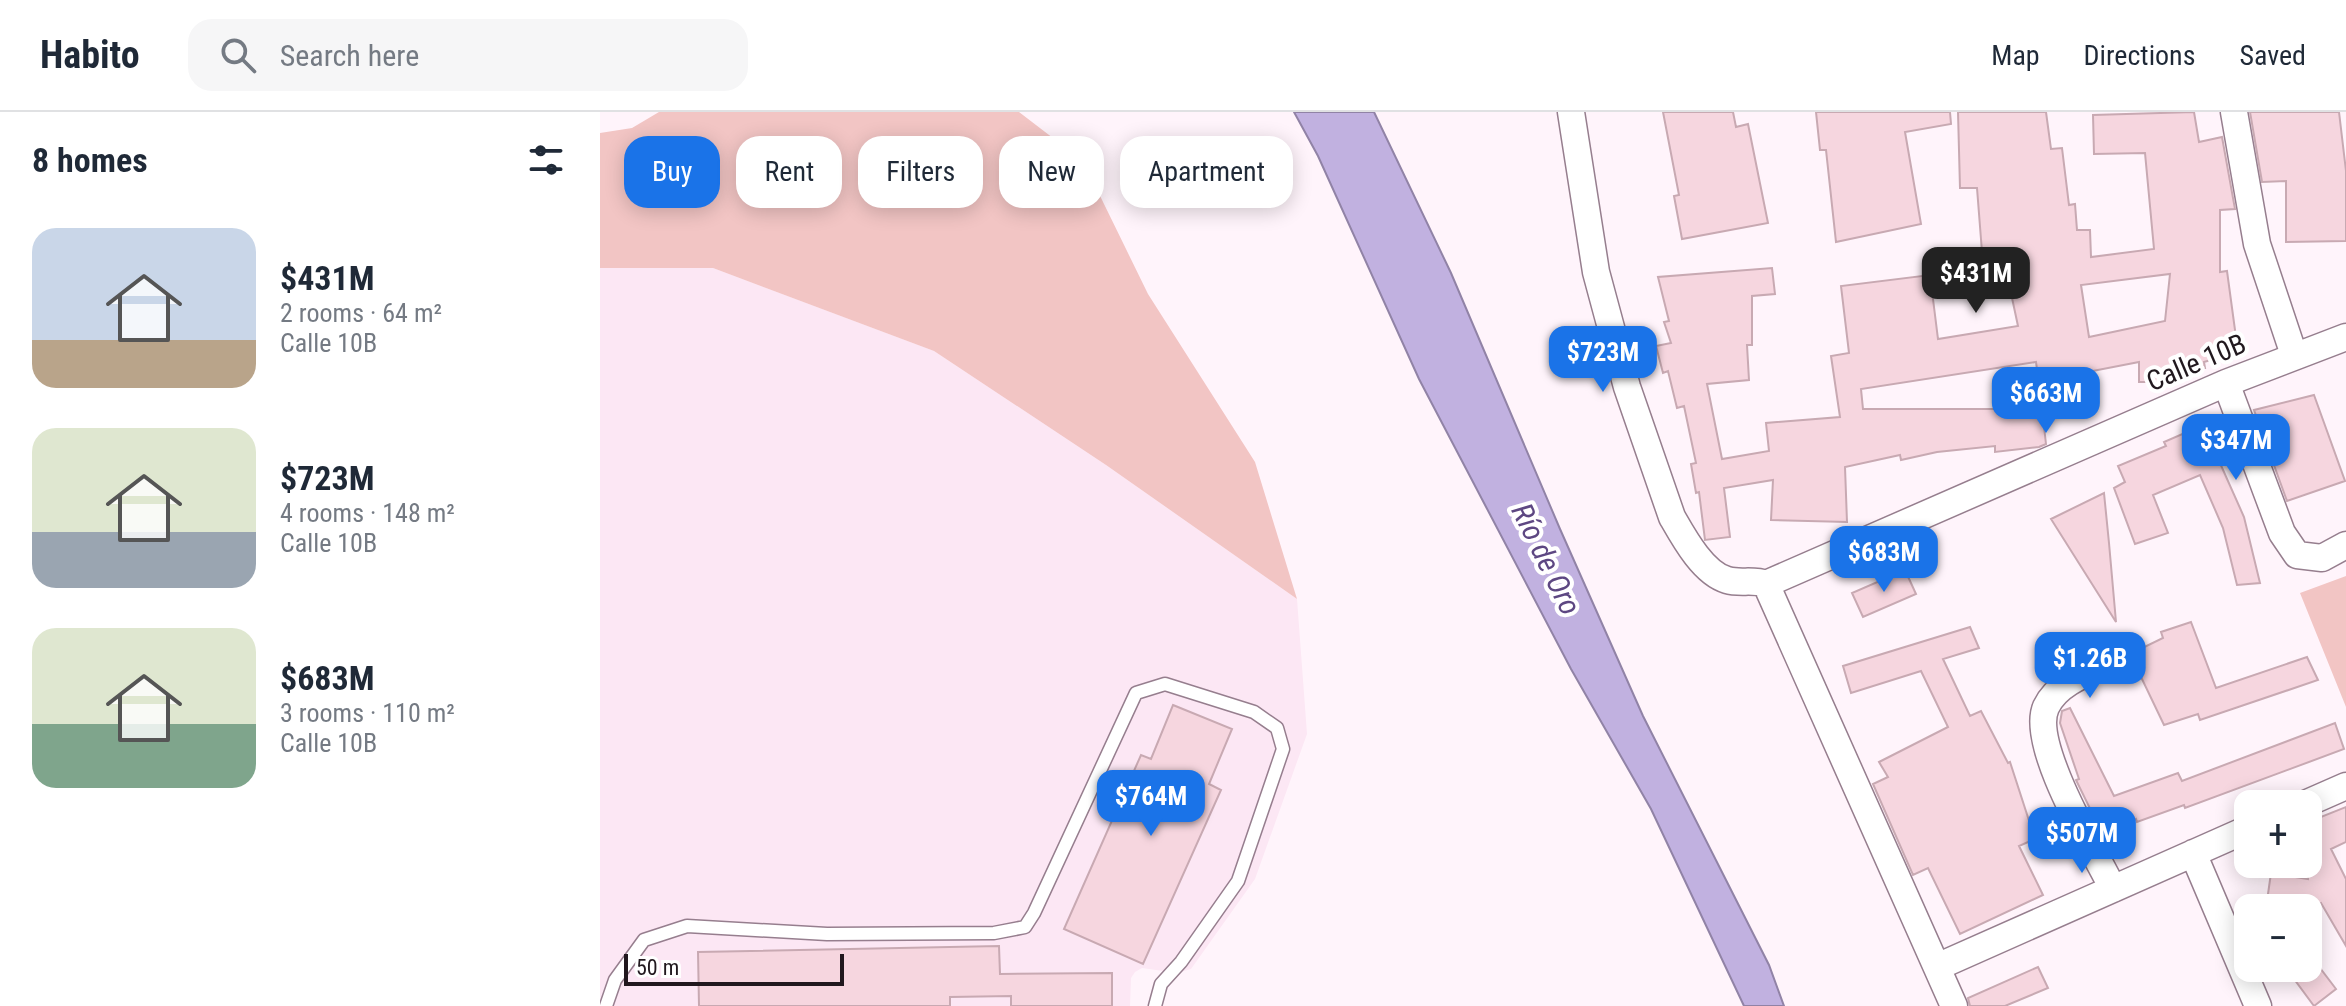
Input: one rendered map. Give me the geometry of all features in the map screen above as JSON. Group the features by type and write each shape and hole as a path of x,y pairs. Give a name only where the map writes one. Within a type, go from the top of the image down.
{"street":[{"path":"1571,112 1596,272 1627,387 1672,517 1683,537 1713,573 1727,580 1756,580 1766,584 1954,1006"},
{"path":"2234,112 2257,244 2294,355"},
{"name":"Calle 10B","path":"1766,584 2226,383 2346,337"},
{"path":"2226,383 2282,533 2297,555 2322,558 2346,545"},
{"path":"2110,663 2066,684 2046,707 2042,727 2048,758 2113,889"},
{"path":"2322,797 2346,786"},
{"path":"1937,967 2234,835"},
{"path":"2193,853 2258,1006"}],"lane":[{"path":"606,1006 615,980 644,940 687,926 827,934 994,933 1025,927 1136,693 1165,684 1254,712 1277,728 1283,749 1238,881 1181,962 1161,984 1155,1006"}],"shaded area":[{"path":"659,112 1019,112 1050,136 999,136 999,208 1104,208 1104,204 1148,294 1255,462 1297,599 1106,465 934,351 713,268 600,268 600,133 632,128"},
{"path":"600,268 713,268 934,351 1106,465 1297,599 1307,734 1255,879 1191,969 1177,973 1142,968 1135,972 1131,978 1130,1006 600,1006"},
{"path":"2346,576 2346,707 2300,593"}],"water":[{"name":"Río de Oro","path":"1294,112 1374,112 1451,273 1643,716 1769,965 1784,1006 1744,1006 1651,809 1571,669 1419,379 1318,156"}],"building":[{"path":"1663,112 1733,112 1736,127 1748,124 1768,223 1682,239 1674,196 1679,195"},
{"path":"1816,112 1950,112 1951,124 1905,132 1921,224 1836,242 1826,150 1820,150"},
{"path":"1958,112 2046,112 2051,149 2062,148 2069,205 2075,204 2077,230 2090,230 2091,257 2154,249 2145,153 2094,154 2093,115 2194,112 2199,142 2222,137 2235,209 2220,210 2220,272 2227,271 2238,352 2204,362 2205,368 2167,367 2168,382 2139,382 2139,362 2077,374 2081,402 2042,407 2036,362 1861,389 1863,409 2042,409 2046,444 1995,452 1995,446 1937,452 1901,460 1900,455 1845,467 1847,522 1771,520 1773,480 1724,488 1730,537 1705,540 1699,492 1696,493 1691,464 1696,463 1684,406 1677,408 1668,371 1663,373 1656,346 1671,343 1664,322 1669,321 1658,277 1772,268 1775,294 1752,296 1752,345 1747,345 1749,380 1707,384 1722,459 1769,451 1766,423 1840,417 1831,356 1849,353 1841,286 1930,275 1938,339 2018,326 2002,251 1982,252 1977,188 1960,188","holes":["2170,274 2165,321 2089,337 2081,285"]},
{"path":"2250,112 2339,112 2346,171 2346,241 2286,242 2286,181 2262,182"},
{"path":"2314,395 2345,481 2287,501 2254,410"},
{"path":"2203,425 2244,517 2260,583 2237,585 2223,528 2200,475 2153,495 2168,533 2135,544 2114,488 2125,482 2118,466 2166,446 2164,442"},
{"path":"2104,493 2109,543 2116,622 2051,519"},
{"path":"1905,570 1916,594 1863,617 1852,593"},
{"path":"2191,622 2216,688 2307,657 2318,680 2200,720 2198,714 2164,725 2130,654 2163,638 2161,632"},
{"path":"1970,627 1979,648 1943,659 1970,716 1981,711 2010,762 2035,839 2019,846 2043,895 1960,934 1928,868 1913,875 1873,784 1888,777 1879,762 1948,727 1921,671 1851,693 1843,666"},
{"path":"1173,705 1232,729 1209,784 1221,790 1143,964 1064,929 1141,755 1151,759"},
{"path":"2070,708 2114,796 2178,773 2182,781 2335,723 2344,749 2185,808 2184,805 2137,822 2136,819 2103,835 2076,780 2079,779 2060,723 2062,711"},
{"path":"2346,807 2346,842 2331,849 2346,879 2346,946 2322,905 2322,894 2268,894 2270,878 2322,878 2322,817"},
{"path":"999,946 1000,974 1112,973 1112,1006 1011,1006 1011,996 950,997 950,1006 699,1006 698,952"},
{"path":"2038,967 2048,988 2005,1006 1970,1006 1968,998"},
{"path":"2322,971 2336,989 2314,1006 2296,982 2322,982"}]}
